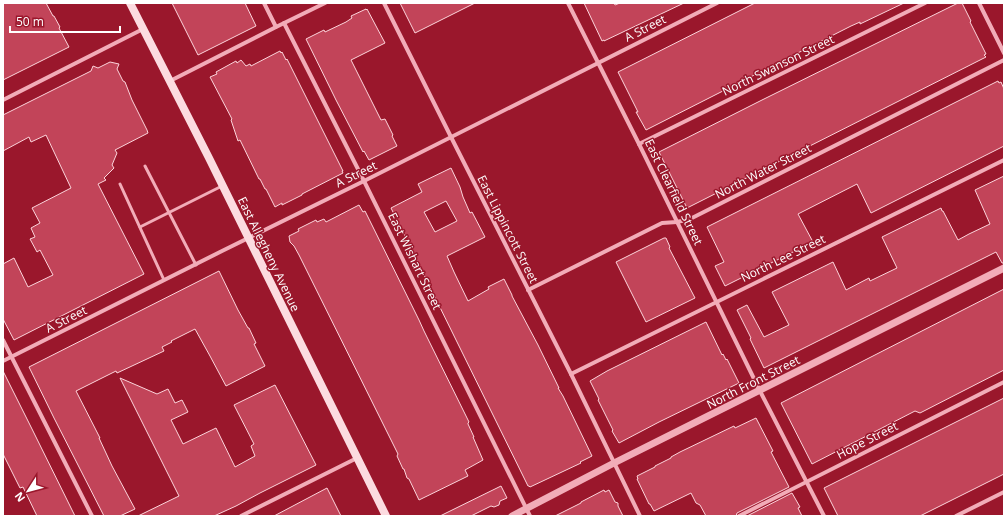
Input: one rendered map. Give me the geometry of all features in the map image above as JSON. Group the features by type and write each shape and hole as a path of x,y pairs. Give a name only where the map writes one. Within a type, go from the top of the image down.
{"main road":[{"name":"East Allegheny Avenue","path":"130,3 386,516"}],"street":[{"path":"264,3 276,27"},
{"path":"170,81 325,3"},
{"name":"East Lippincott Street","path":"384,3 571,374 640,516"},
{"name":"East Clearfield Street","path":"568,3 717,301 760,391 824,516"},
{"name":"A Street","path":"3,361 716,3"},
{"name":"North Swanson Street","path":"639,144 925,3"},
{"path":"979,3 1003,48 1004,53"},
{"name":"East Wishart Street","path":"284,23 530,516"},
{"path":"3,100 143,29"},
{"name":"North Water Street","path":"528,290 662,223 690,219 1004,60"},
{"name":"North Lee Street","path":"571,374 1004,160"},
{"name":"North Front Street","path":"512,516 614,463 1004,268"},
{"path":"3,340 92,516"},
{"name":"Hope Street","path":"739,516 1004,382"},
{"path":"241,516 357,458"},
{"path":"956,516 1004,492"}],"lane":[{"path":"146,166 196,264"},
{"path":"120,184 164,280"},
{"path":"140,227 222,186"}],"building":[{"path":"3,3 46,3 60,27 59,28 69,47 3,80"},
{"path":"172,3 245,3 256,26 198,55"},
{"path":"400,3 475,3 415,33"},
{"path":"584,3 614,3 615,5 620,3 684,3 602,41"},
{"path":"755,3 904,3 860,24 860,22 851,26 646,130 618,72"},
{"path":"958,3 962,3 986,54 984,55 986,57 687,208 659,152"},
{"path":"366,9 385,43 351,60 381,120 385,119 397,146 369,160 364,151 363,152 306,39 324,30 325,32 346,22 352,18 351,16"},
{"path":"280,51 286,60 287,59 343,173 282,205 282,203 275,207 259,179 240,140 238,141 231,120 232,119 210,77 236,61 237,63 241,60 246,66 250,64 251,66"},
{"path":"110,62 119,64 117,69 125,82 148,133 115,150 117,153 112,165 114,168 104,178 106,180 98,184 144,274 14,340 3,319 3,264 14,258 28,287 53,275 40,250 37,252 30,239 35,237 31,228 40,223 32,208 71,188 46,135 31,142 29,137 3,151 3,115 91,71 93,66 98,68"},
{"path":"998,81 999,83 1001,82 1004,89 1004,146 871,213 857,184 798,214 813,242 725,286 715,266 724,262 707,227"},
{"path":"451,168 470,213 472,212 485,237 447,256 454,272 468,301 489,289 488,287 504,279 592,456 580,462 581,463 530,487 528,486 391,208 422,192 418,184","holes":["446,201 457,221 435,232 424,212"]},
{"path":"1004,176 1004,263 1002,263 996,252 764,368 737,310 747,305 764,337 789,325 772,292 833,262 846,290 869,278 870,281 897,268 882,237 941,208 958,240 990,224 975,190"},
{"path":"359,205 363,212 365,211 469,422 468,424 483,460 465,470 468,476 419,500 409,479 407,478 397,456 398,454 299,255 290,242 289,236 299,231 298,229 316,220 317,222 324,219 326,222"},
{"path":"666,238 670,247 669,248 695,298 646,322 616,262"},
{"path":"219,271 238,310 249,328 256,343 254,344 265,366 226,386 195,329 162,347 164,351 117,373 116,371 76,391 100,438 112,466 135,509 120,516 104,516 29,367"},
{"path":"1004,289 1004,370 920,413 915,411 812,464 781,403"},
{"path":"706,322 722,355 723,354 726,360 727,359 739,383 619,443 612,431 613,430 590,381 607,371"},
{"path":"3,371 75,516 37,516 23,487 20,488 3,454"},
{"path":"120,378 157,394 168,389 175,403 182,400 188,412 171,420 183,444 216,428 235,467 255,456 251,446 254,444 234,405 275,385 316,465 214,516 138,516 179,496"},
{"path":"1004,398 1004,474 920,516 838,516 824,488"},
{"path":"756,418 789,487 737,513 736,516 706,516 700,505 696,503 691,493 654,511 649,504 637,476 680,452 734,426 735,428"},
{"path":"501,486 507,498 500,501 499,505 494,507 491,506 471,516 440,516"},
{"path":"327,488 341,516 274,516"},
{"path":"604,490 605,492 609,490 615,502 618,503 623,516 555,516 581,503"},
{"path":"792,493 800,507 798,508 802,516 747,516"}]}
